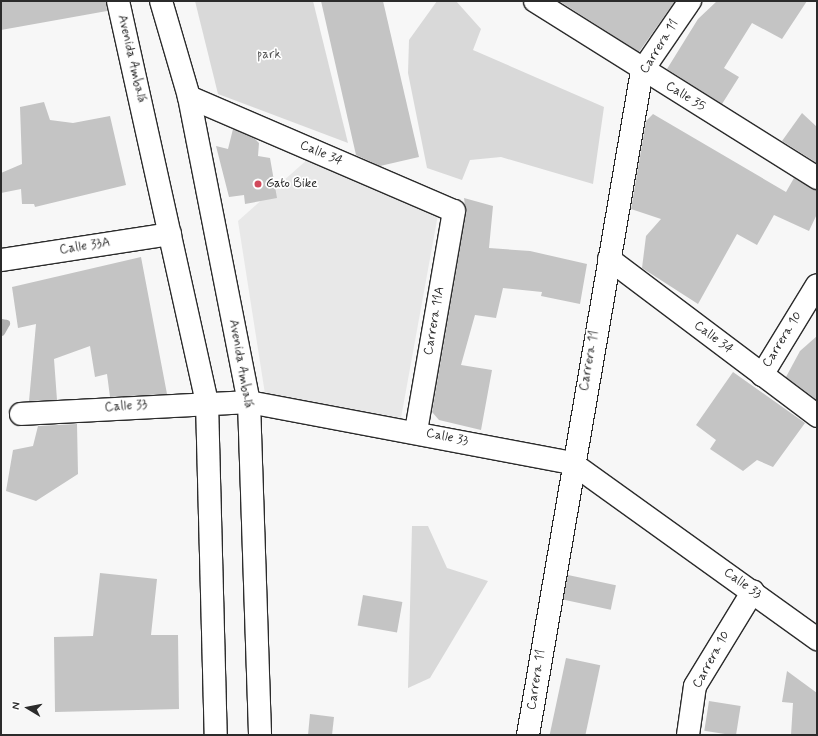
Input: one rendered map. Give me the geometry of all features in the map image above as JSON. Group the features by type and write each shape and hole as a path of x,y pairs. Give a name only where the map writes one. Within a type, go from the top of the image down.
{"street":[{"name":"Avenida Ambalá","path":"118,1 207,402 216,735"},
{"name":"Avenida Ambalá","path":"161,1 189,96 248,402 260,735"},
{"name":"Calle 35","path":"535,1 642,71 817,178"},
{"name":"Carrera 11","path":"528,735 572,463 642,71 690,1"},
{"name":"Calle 34","path":"189,96 454,211"},
{"name":"Carrera 11A","path":"416,431 454,211"},
{"name":"Calle 33A","path":"1,260 170,234"},
{"name":"Calle 34","path":"609,259 817,416"},
{"name":"Carrera 10","path":"762,375 817,285"},
{"name":"Calle 33","path":"21,414 207,402 248,402 416,431 572,463 753,591 817,639"},
{"name":"Carrera 10","path":"688,735 695,686 753,591"}],"shaded area":[{"path":"308,159 439,209 401,418 265,394 238,221"}],"green space":[{"name":"park","path":"195,1 313,1 348,143 218,94"},
{"path":"437,1 456,1 481,29 473,50 604,107 593,184 501,157 470,160 462,180 427,168 408,73 409,40"},
{"path":"412,526 428,526 447,568 488,581 430,678 408,688"}],"building":[{"path":"1,1 106,1 107,11 1,30"},
{"path":"321,1 383,1 419,157 380,166 356,155"},
{"path":"559,1 675,1 639,52"},
{"path":"717,1 807,1 782,39 752,23 724,68 739,77 722,104 667,69 698,19"},
{"path":"44,102 50,120 73,123 110,116 126,185 35,207 34,204 22,204 21,189 1,193 1,173 22,164 20,107"},
{"path":"802,113 817,127 817,163 782,141"},
{"path":"653,114 786,192 794,178 817,190 817,214 809,231 774,215 757,245 737,234 698,304 642,268 646,236 661,219 631,209 646,121"},
{"path":"233,129 255,139 259,143 258,156 270,158 277,198 245,204 244,195 229,197 216,146 228,149"},
{"path":"464,198 493,206 489,248 530,251 587,264 580,304 541,296 542,292 503,288 496,318 475,315 461,365 492,370 481,430 439,420 432,412 466,213"},
{"path":"141,257 167,394 110,397 107,374 95,377 90,346 54,359 57,400 29,401 36,324 18,328 12,287"},
{"path":"817,336 817,400 786,377 800,351"},
{"path":"733,372 805,423 773,467 757,460 743,471 710,449 716,440 696,425"},
{"path":"77,424 78,474 36,501 6,491 13,450 33,446 38,426"},
{"path":"100,573 157,579 151,635 178,635 179,709 55,712 54,637 93,636"},
{"path":"568,575 616,585 611,610 563,599"},
{"path":"363,595 402,602 397,632 358,626"},
{"path":"566,658 600,665 585,735 550,734"},
{"path":"787,671 817,693 817,735 791,735 793,703 782,702"},
{"path":"709,701 741,706 736,735 704,731"},
{"path":"310,714 334,717 332,735 308,735"}],"waterway":[{"path":"1,322 6,323 1,332"}],"place":[{"name":"Gato Bike","path":"258,184"}]}
